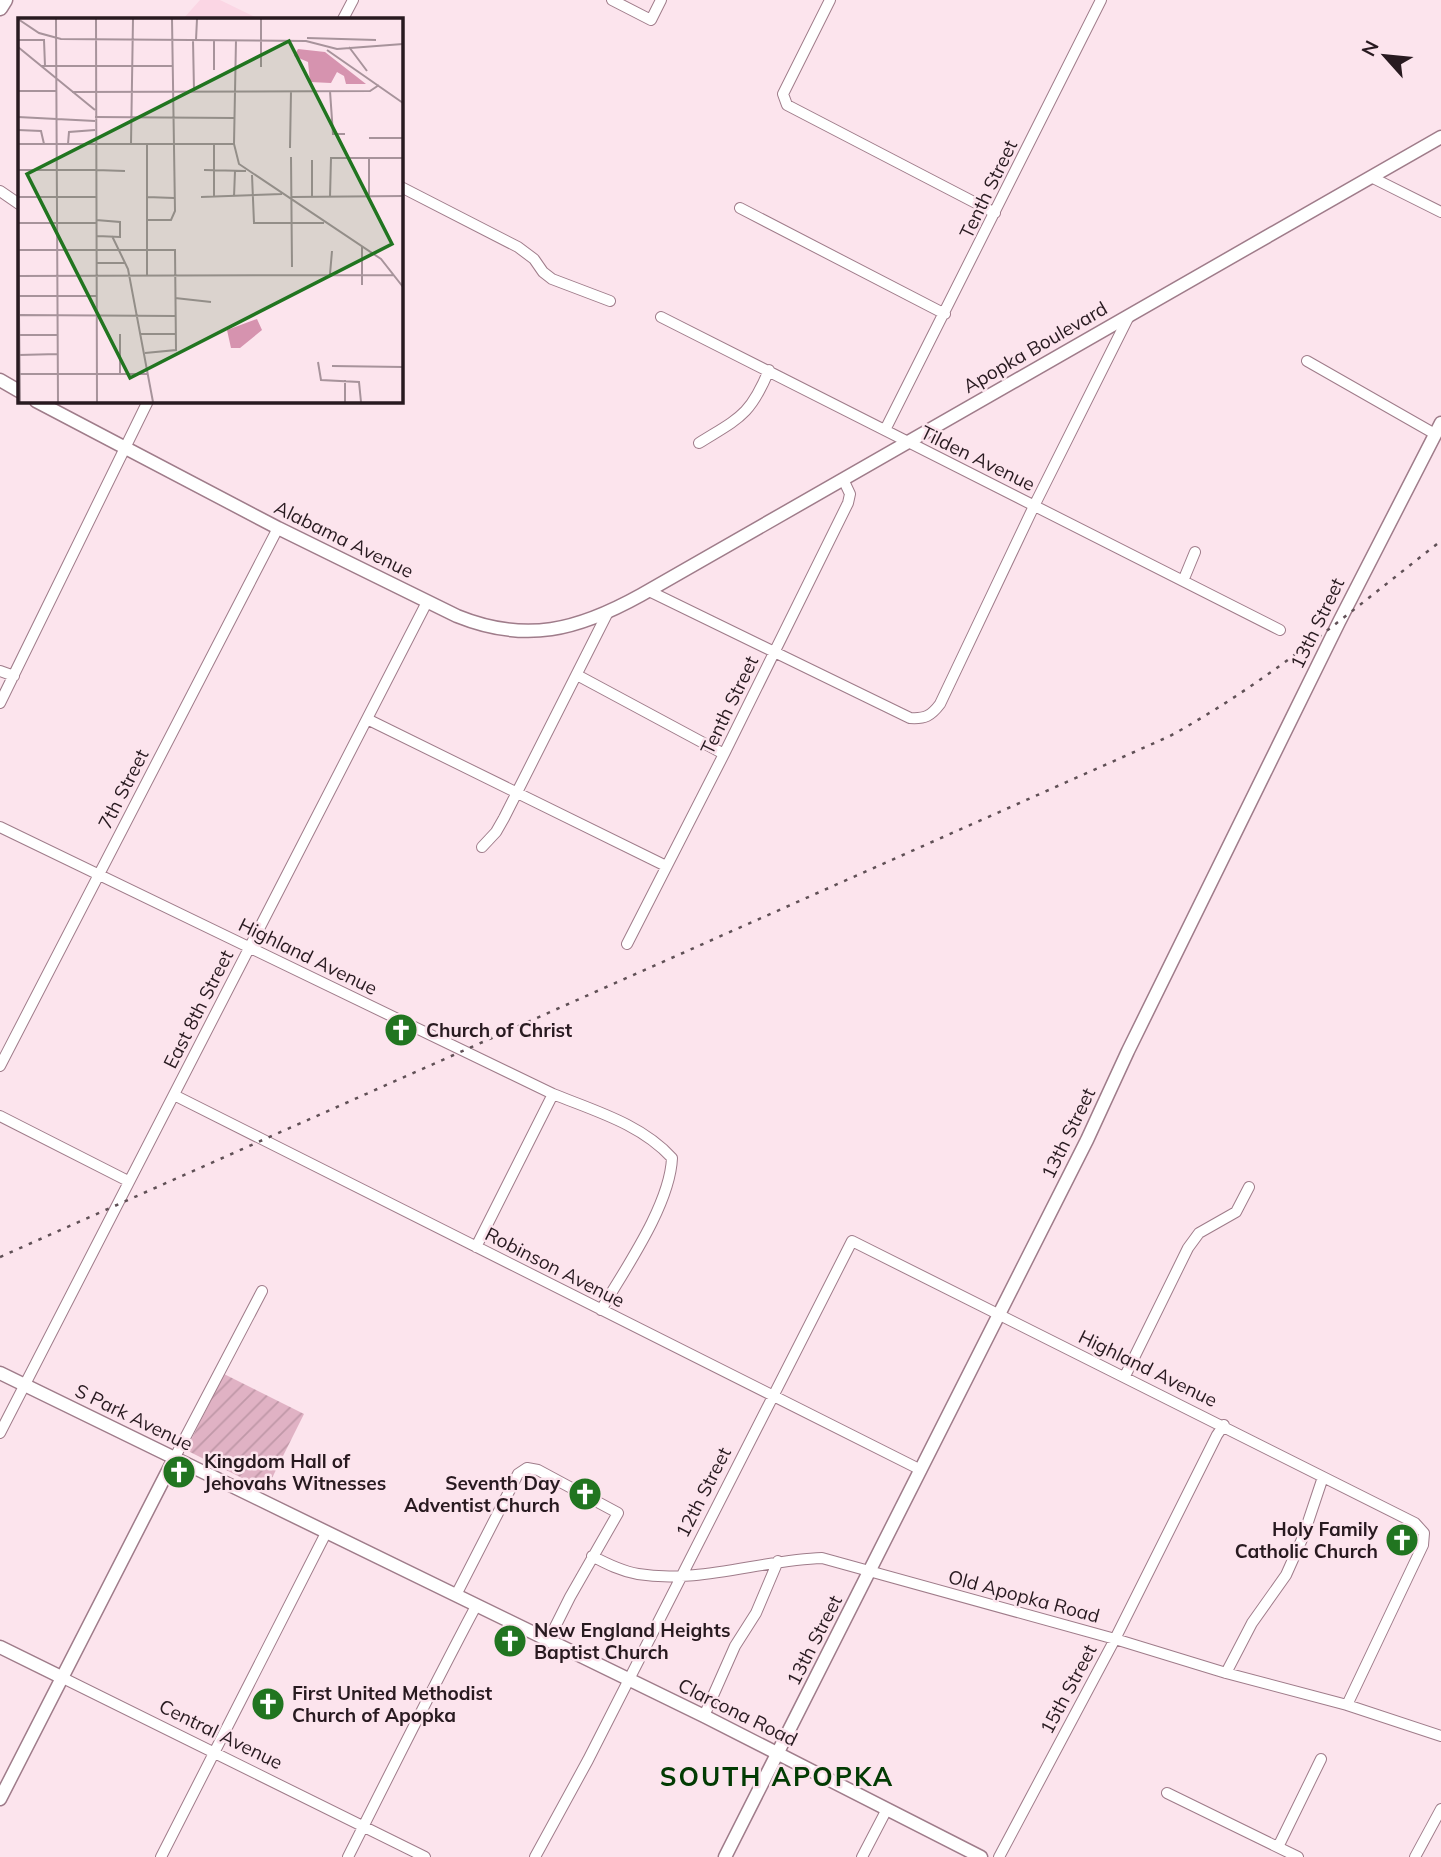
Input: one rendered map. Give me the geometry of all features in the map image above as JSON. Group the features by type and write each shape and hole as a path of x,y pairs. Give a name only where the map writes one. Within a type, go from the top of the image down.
{"main road":[{"path":"0,7 4,0"}],"street":[{"path":"344,18 353,0"},
{"path":"612,0 651,20 661,0"},
{"path":"830,0 783,94 787,105 995,214"},
{"name":"Tenth Street","path":"885,430 1101,0"},
{"name":"Apopka Boulevard","path":"649,591 1441,137"},
{"path":"1371,177 1441,212"},
{"path":"402,188 518,247 534,259 552,279 610,301"},
{"path":"740,208 945,314"},
{"path":"649,591 910,718 925,719 933,714 940,704 1034,506 1129,316"},
{"name":"Tilden Avenue","path":"661,317 1280,630"},
{"path":"1307,361 1438,429"},
{"path":"699,443 743,416 758,396 769,370"},
{"path":"0,380 18,390"},
{"name":"Alabama Avenue","path":"38,402 278,528 427,602 480,624 519,631 563,629 607,614 649,591"},
{"path":"0,703 147,402"},
{"name":"13th Street","path":"725,1857 1087,1140 1339,622 1438,429"},
{"name":"Tenth Street","path":"627,944 850,499 843,479"},
{"name":"7th Street","path":"0,1066 278,528"},
{"path":"1183,581 1195,552"},
{"name":"East 8th Street","path":"0,1433 427,602"},
{"path":"482,847 496,832 517,793 607,614"},
{"path":"0,671 14,676"},
{"path":"577,674 724,754"},
{"path":"367,719 666,866"},
{"name":"Highland Avenue","path":"0,827 553,1094 634,1127 661,1145 672,1158 671,1176 645,1235 601,1310"},
{"path":"475,1247 553,1094"},
{"name":"Robinson Avenue","path":"174,1095 921,1470"},
{"path":"0,1116 128,1181"},
{"path":"1125,1376 1188,1248 1199,1233 1225,1221 1236,1212 1249,1187"},
{"name":"Highland Avenue","path":"852,1241 1415,1523 1424,1533 1423,1545 1347,1705"},
{"name":"12th Street","path":"535,1857 588,1760 852,1241"},
{"path":"0,1799 262,1291"},
{"name":"S Park Avenue","path":"0,1373 326,1533"},
{"name":"15th Street","path":"999,1857 1115,1639 1217,1434 1224,1425"},
{"path":"456,1595 518,1474 527,1468 538,1470 618,1513 592,1556 548,1641"},
{"path":"1226,1673 1252,1623 1286,1575 1303,1537 1323,1477"},
{"path":"162,1857 326,1533"},
{"name":"Clarcona Road","path":"326,1533 704,1716 981,1857"},
{"name":"Old Apopka Road","path":"592,1556 616,1568 638,1574 680,1577 778,1561 822,1558 1347,1705 1441,1736"},
{"path":"704,1716 735,1646 757,1613 778,1561"},
{"path":"348,1857 424,1703 476,1606"},
{"name":"Central Avenue","path":"0,1647 425,1857"},
{"path":"1278,1847 1321,1759"},
{"path":"1167,1793 1298,1857"},
{"path":"862,1857 887,1809"},
{"path":"1415,1857 1441,1809"}],"shaded area":[{"path":"200,0 220,0 257,18 184,18"},
{"path":"224,1374 304,1414 266,1490 186,1450"}],"railway":[{"path":"0,1257 1170,736 1207,715 1276,668 1441,541"}],"place":[{"name":"Church of Christ","path":"401,1030"},
{"name":"Kingdom Hall of Jehovahs Witnesses","path":"179,1472"},
{"name":"Seventh Day Adventist Church","path":"585,1494"},
{"name":"Holy Family Catholic Church","path":"1402,1540"},
{"name":"New England Heights Baptist Church","path":"510,1641"},
{"name":"First United Methodist Church of Apopka","path":"268,1704"}],"district":[{"name":"SOUTH APOPKA","path":"777,1777"}]}
